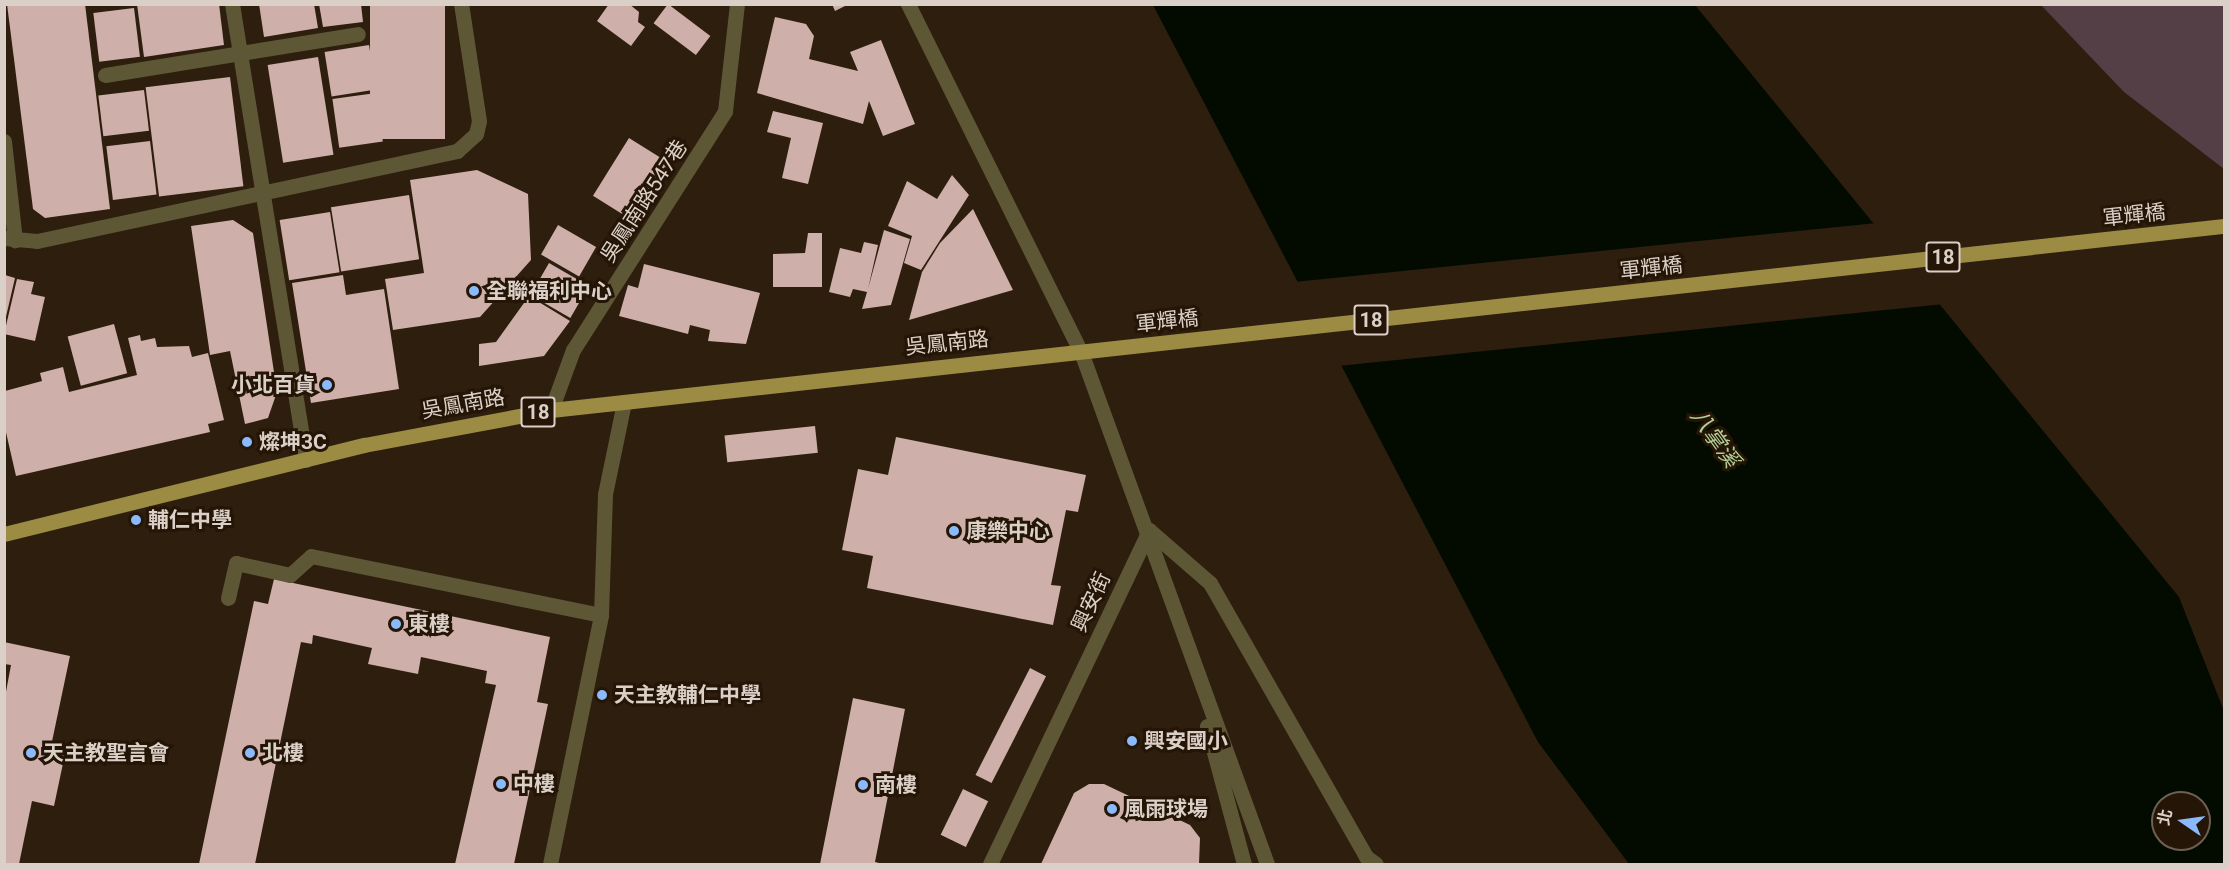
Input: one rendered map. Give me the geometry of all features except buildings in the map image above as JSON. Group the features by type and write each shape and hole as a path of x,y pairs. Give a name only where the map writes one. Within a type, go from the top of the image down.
{"main road":[{"name":"軍輝橋","path":"1081,352 2224,226"},
{"name":"吳鳳南路","path":"4,534 437,429 551,410 1081,352"}],"street":[{"path":"232,4 260,197 306,460"},
{"path":"4,141 10,239 37,241 260,197 457,152 468,144 479,121 461,4"},
{"name":"吳鳳南路547巷","path":"551,410 573,350 725,111 737,4"},
{"path":"908,4 1081,352 1149,530 1182,630 1267,864"},
{"path":"105,75 358,34"},
{"path":"550,864 601,615 605,494 624,402"},
{"path":"1149,530 1210,583 1366,857 1376,864"},
{"name":"興安街","path":"990,864 1149,530"},
{"path":"228,598 236,563 290,575 311,556 601,615"},
{"path":"1182,630 1244,864"}],"shaded area":[{"path":"2041,5 2224,5 2224,169 2124,92"}],"water":[{"name":"八掌溪","path":"1153,5 1695,5 2179,597 2224,711 2224,864 1629,864 1538,742"}],"pier":[{"path":"1877,223 1944,304 1338,366 1294,282"}],"place":[{"name":"全聯福利中心","path":"474,291"},
{"name":"小北百貨","path":"327,385"},
{"name":"燦坤3C","path":"247,442"},
{"name":"輔仁中學","path":"136,520"},
{"name":"康樂中心","path":"954,531"},
{"name":"東樓","path":"396,624"},
{"name":"天主教輔仁中學","path":"602,695"},
{"name":"興安國小","path":"1132,741"},
{"name":"天主教聖言會","path":"31,753"},
{"name":"北樓","path":"250,753"},
{"name":"中樓","path":"501,784"},
{"name":"南樓","path":"863,785"},
{"name":"風雨球場","path":"1112,809"}]}
